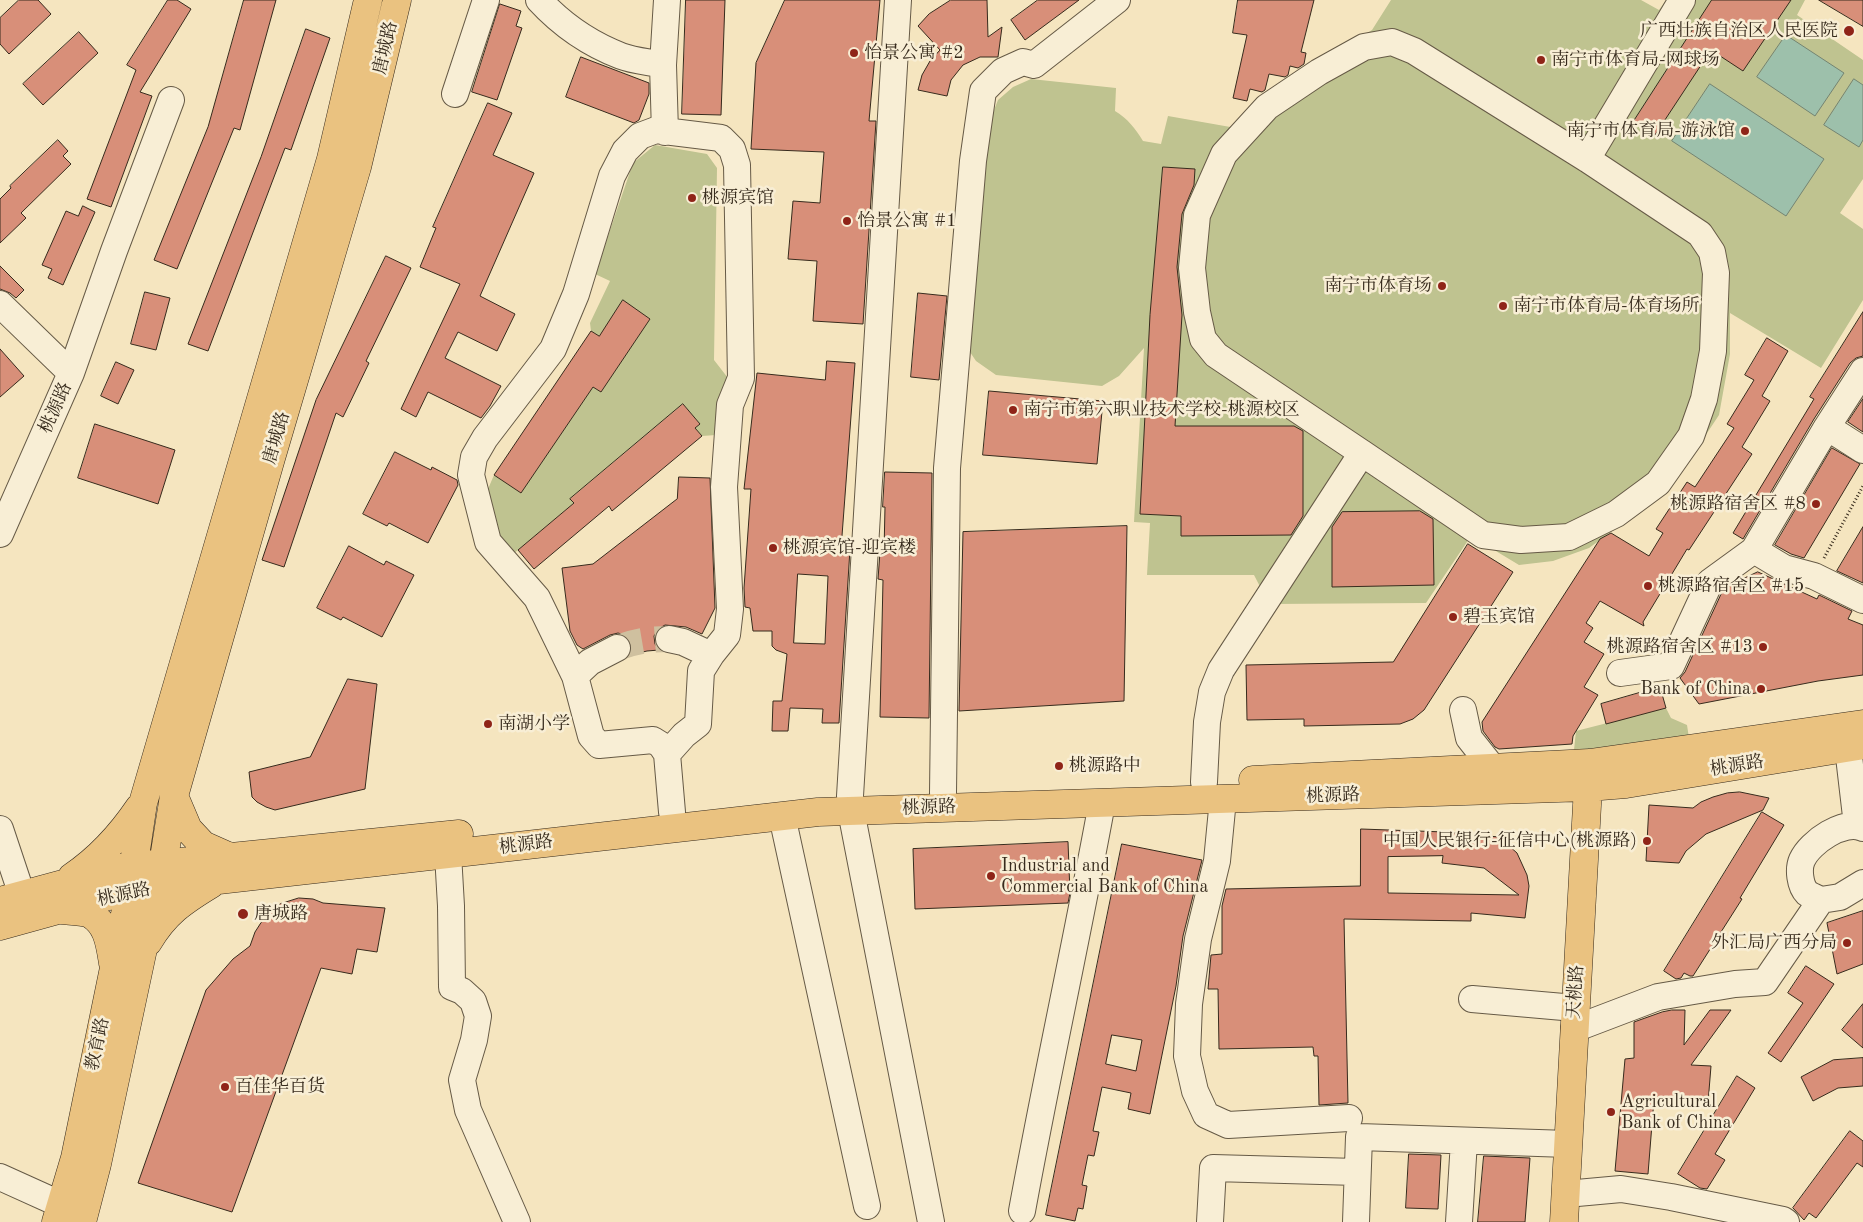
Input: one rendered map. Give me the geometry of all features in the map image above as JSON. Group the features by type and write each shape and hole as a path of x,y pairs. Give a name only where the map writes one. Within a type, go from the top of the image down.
{"main road":[{"name":"唐城路","path":"132,878 143,803 330,159 368,0"},
{"name":"唐城路","path":"160,876 174,796 268,467 357,166 397,0"},
{"name":"桃源路","path":"224,869 448,854 818,812 851,804 943,793 1214,791 1589,775 1863,724"},
{"name":"桃源路","path":"0,926 59,898 132,878 224,869 672,812 818,798 851,804 1102,803 1214,791 1492,767 1589,775 1626,784 1856,746"},
{"name":"天桃路","path":"1564,1222 1589,775"},
{"path":"143,950 159,923 184,900 224,869 188,829 174,796"},
{"path":"114,968 110,941 102,924 89,914 59,898 120,836 143,803"},
{"name":"教育路","path":"67,1216 97,1164 160,876"},
{"name":"教育路","path":"67,1216 75,1158 132,878"},
{"name":"桃源路","path":"11,898 59,898"}],"street":[{"path":"455,94 486,0"},
{"path":"539,0 555,17 585,39 622,57 663,65"},
{"path":"665,132 663,65 667,0"},
{"path":"898,0 851,804 931,1222"},
{"path":"943,793 947,468 973,161 983,91 1003,71 1023,62 1034,65 1118,0"},
{"path":"1587,159 1682,0"},
{"path":"1392,42 1414,51 1587,159 1700,234 1712,252 1716,273 1716,311 1713,351 1704,399 1691,436 1658,483 1616,514 1569,537 1521,540 1483,535 1362,453 1216,354 1203,339 1197,312 1192,268 1197,214 1224,154 1267,108 1312,77 1364,47 1392,42"},
{"path":"71,373 114,251 171,100"},
{"path":"667,754 684,734 698,724 701,671 727,635 730,609 724,487 730,405 741,378 737,165 732,149 721,138 656,130 640,136 625,151 612,176 576,294 553,349 485,438 474,457 471,475 488,542 537,598 575,676 591,736 599,745 653,740 661,744 667,754 672,812"},
{"name":"桃源路","path":"0,304 71,373 1,531"},
{"path":"1620,673 1671,666 1710,582 1754,550 1827,427 1863,371"},
{"path":"1827,427 1863,450"},
{"path":"1349,1118 1228,1125 1206,1115 1195,1091 1187,1056 1189,1004 1198,939 1217,860 1214,791 1207,722 1212,692 1220,670 1362,453"},
{"path":"1754,550 1784,568 1814,576 1863,600"},
{"path":"669,639 683,642 711,655"},
{"path":"575,676 590,662 617,648"},
{"path":"1463,710 1468,738 1492,767"},
{"path":"1856,746 1860,826 1842,826 1816,844 1802,860 1800,878 1806,892 1821,900 1840,897 1863,883"},
{"path":"1022,1211 1102,803"},
{"path":"782,816 867,1206"},
{"name":"桃源路","path":"0,829 11,898"},
{"path":"448,854 452,906 452,986 473,1001 478,1016 474,1040 462,1080 468,1110 517,1222"},
{"path":"1472,998 1574,1018 1658,997 1718,986 1765,982 1821,900"},
{"path":"1356,1222 1360,1137 1568,1144"},
{"path":"1459,1222 1464,1141"},
{"path":"1210,1222 1213,1168 1357,1172"},
{"path":"0,1177 67,1216"},
{"path":"1566,1194 1621,1189 1671,1197 1786,1222"}],"path":[{"path":"1814,576 1863,486"}],"shaded area":[{"name":"南宁市体育局-体育场所","path":"1391,0 1641,0 1659,10 1666,0 1805,0 1797,15 1863,60 1863,179 1840,213 1863,229 1863,300 1821,368 1730,313 1730,354 1719,415 1670,489 1589,548 1553,561 1519,565 1471,536 1426,603 1269,604 1254,575 1147,575 1150,523 1134,522 1144,348 1119,376 1102,386 996,375 976,361 968,349 990,120 998,100 1013,87 1031,79 1116,88 1115,111 1131,124 1143,141 1161,144 1168,116 1236,128 1334,53 1372,30"},
{"path":"1786,35 1844,73 1815,116 1757,77"},
{"path":"1854,79 1863,85 1863,140 1859,147 1824,125"},
{"path":"1710,84 1824,159 1786,216 1672,141"},
{"path":"655,145 707,154 717,168 714,360 728,378 716,435 702,436 695,428 700,424 683,404 571,498 574,503 512,555 493,533 485,496 494,475 521,493 593,387 601,392 650,319 623,301 599,336 591,331 590,323 610,281 595,274 633,163"},
{"path":"1666,708 1671,718 1687,725 1689,738 1642,747 1574,750 1576,731"}],"building":[{"path":"19,0 38,0 51,14 9,54 0,44 0,18"},
{"path":"168,0 177,0 191,9 140,92 152,96 111,207 87,199 136,70 127,65"},
{"path":"244,0 276,0 240,130 234,128 177,269 154,260 208,127"},
{"path":"686,0 725,0 721,115 682,114"},
{"path":"785,0 880,0 869,121 876,121 863,324 813,321 817,261 788,259 793,201 820,203 824,152 751,149 756,63"},
{"path":"951,0 987,0 988,37 1002,27 998,57 980,57 963,65 951,80 947,96 918,90 922,75 930,61 940,50 918,26 929,14"},
{"path":"1038,0 1079,0 1025,40 1011,20"},
{"path":"1238,0 1314,0 1301,52 1306,53 1304,64 1298,68 1290,66 1288,75 1285,77 1269,74 1265,90 1262,92 1250,89 1247,101 1233,98 1247,35 1233,33"},
{"path":"1712,0 1791,0 1743,71 1711,50 1655,135 1634,121"},
{"path":"1819,0 1863,0 1863,26"},
{"path":"500,4 521,11 516,26 522,28 497,100 472,92"},
{"path":"306,29 330,38 291,150 285,148 208,351 188,344 261,157"},
{"path":"79,32 98,53 43,105 23,84"},
{"path":"581,57 649,83 649,94 639,120 634,123 566,97"},
{"path":"488,103 512,113 493,155 534,173 480,296 515,314 497,351 458,332 445,358 501,386 481,418 428,392 416,417 401,409 460,284 420,267 436,228 433,227"},
{"path":"58,140 68,151 63,156 71,164 21,213 26,218 0,243 0,199 11,188 10,186"},
{"path":"1163,167 1195,169 1194,185 1182,214 1177,267 1182,315 1175,426 1294,426 1303,431 1303,516 1291,535 1181,536 1181,516 1140,514 1150,315"},
{"path":"83,206 95,212 63,285 48,278 52,269 42,265 66,211 78,216"},
{"path":"386,256 411,268 366,361 369,363 343,417 336,413 284,567 262,560 316,400"},
{"path":"0,266 24,290 16,298 0,289"},
{"path":"145,292 170,298 156,350 131,344"},
{"path":"918,293 947,296 939,380 911,377"},
{"path":"623,300 650,319 601,392 593,387 521,493 494,475 591,331 599,336"},
{"path":"1863,312 1863,356 1856,358 1850,363 1814,419 1743,539 1733,533 1814,399 1810,397"},
{"path":"1767,338 1788,351 1762,396 1770,401 1742,447 1752,454 1689,550 1687,549 1643,622 1644,626 1600,601 1586,623 1593,628 1584,642 1604,654 1584,687 1598,695 1573,736 1572,744 1499,749 1495,747 1483,731 1482,722 1600,539 1611,533 1649,556 1663,533 1656,529 1687,482 1695,487 1734,428 1727,424 1754,380 1745,375"},
{"path":"0,349 24,376 0,397"},
{"path":"827,361 855,363 841,549 850,549 839,723 822,723 823,709 790,708 788,731 772,731 773,701 782,701 787,654 776,650 772,646 772,631 753,631 750,608 745,607 744,588 751,489 744,489 757,373 825,380","holes":["798,574 828,576 825,644 794,643"]},
{"path":"116,362 134,370 118,404 101,396"},
{"path":"989,391 1103,401 1097,464 983,455"},
{"path":"1863,399 1863,432 1848,422"},
{"path":"683,404 700,424 695,428 702,436 612,511 609,506 534,569 518,550 574,503 570,499"},
{"path":"95,424 175,450 158,504 78,478"},
{"name":"桃源路宿舍区 #8","path":"1832,448 1860,464 1804,558 1791,554 1775,545"},
{"path":"395,452 431,470 432,467 457,480 458,485 428,543 389,523 387,526 363,514"},
{"path":"885,472 932,473 929,718 880,717 883,580 878,579 880,552 884,552 885,507 883,507"},
{"path":"679,477 710,478 715,608 702,634 686,627 665,625 658,629 654,636 655,644 659,650 630,655 632,648 630,641 625,635 618,633 610,635 583,649 577,645 570,631 562,568 593,564 677,499"},
{"path":"1420,511 1433,519 1434,585 1332,587 1332,527 1342,512"},
{"path":"1127,526 1124,701 959,711 963,532"},
{"path":"1863,527 1863,583 1837,571"},
{"path":"1468,544 1513,572 1424,710 1413,719 1400,724 1304,726 1304,719 1247,720 1246,665 1393,662"},
{"path":"349,546 384,565 386,561 414,575 382,637 343,617 341,620 317,608"},
{"name":"桃源路宿舍区 #13","path":"1758,572 1817,599 1819,595 1852,611 1848,619 1863,625 1863,675 1818,681 1699,704 1680,678 1685,672 1722,592 1734,583"},
{"path":"348,679 377,684 365,789 275,810 257,802 252,797 249,772 310,757"},
{"path":"1660,687 1666,708 1606,724 1601,704"},
{"path":"1740,792 1769,798 1763,810 1706,834 1686,851 1679,863 1646,861 1649,805 1693,808 1713,797"},
{"path":"1762,812 1784,825 1740,898 1742,899 1693,976 1684,973 1681,978 1676,979 1664,971"},
{"path":"1361,829 1445,832 1499,837 1517,853 1527,875 1529,886 1525,918 1471,913 1471,921 1344,919 1348,1103 1319,1105 1318,1056 1314,1056 1313,1047 1219,1049 1218,989 1208,989 1211,955 1222,954 1222,906 1226,889 1360,886","holes":["1443,856 1442,863 1484,868 1519,895 1388,893 1388,857"]},
{"name":"Industrial and Commercial Bank of China","path":"1068,842 1070,893 1068,903 915,909 913,849"},
{"path":"1122,844 1202,860 1183,936 1176,986 1150,1114 1128,1109 1131,1093 1102,1087 1093,1131 1099,1132 1094,1156 1088,1155 1082,1185 1087,1186 1083,1209 1078,1208 1075,1221 1046,1215","holes":["1112,1035 1142,1040 1136,1071 1106,1064"]},
{"name":"百佳华百货","path":"299,898 313,899 323,903 385,908 377,952 357,949 352,974 321,968 232,1212 138,1183 206,990 233,959 250,946 255,932 264,918 280,904"},
{"name":"外汇局广西分局","path":"1863,911 1863,964 1837,974 1827,923"},
{"path":"1806,966 1834,984 1781,1062 1768,1053 1803,1003 1788,993"},
{"path":"1863,1004 1863,1048 1842,1030"},
{"path":"1672,1010 1685,1010 1684,1045 1710,1010 1731,1010 1691,1065 1711,1066 1708,1103 1654,1099 1648,1174 1615,1171 1625,1059 1634,1058 1634,1022"},
{"path":"1863,1058 1863,1086 1838,1088 1813,1101 1801,1077 1833,1060"},
{"path":"1737,1076 1755,1088 1715,1154 1725,1160 1707,1189 1700,1188 1678,1174"},
{"path":"1850,1131 1863,1141 1863,1167 1857,1163 1816,1218 1809,1213 1804,1220 1793,1208"},
{"path":"1409,1154 1441,1155 1438,1209 1406,1208"},
{"path":"1484,1156 1530,1158 1525,1222 1478,1222"}],"tunnel":[{"path":"617,648 643,641 669,639"}],"place":[{"name":"广西壮族自治区人民医院","path":"1849,31"},
{"name":"怡景公寓 #2","path":"854,53"},
{"name":"南宁市体育局-网球场","path":"1541,60"},
{"name":"南宁市体育局-游泳馆","path":"1745,131"},
{"name":"桃源宾馆","path":"692,198"},
{"name":"怡景公寓 #1","path":"847,221"},
{"name":"南宁市体育场","path":"1442,286"},
{"name":"南宁市体育局-体育场所","path":"1503,306"},
{"name":"南宁市第六职业技术学校-桃源校区","path":"1013,410"},
{"name":"桃源路宿舍区 #8","path":"1816,504"},
{"name":"桃源宾馆-迎宾楼","path":"773,548"},
{"name":"桃源路宿舍区 #15","path":"1648,586"},
{"name":"碧玉宾馆","path":"1453,617"},
{"name":"桃源路宿舍区 #13","path":"1763,647"},
{"name":"Bank of China","path":"1761,689"},
{"name":"南湖小学","path":"488,724"},
{"name":"桃源路中","path":"1059,766"},
{"name":"中国人民银行-征信中心(桃源路)","path":"1647,841"},
{"name":"Industrial and Commercial Bank of China","path":"991,876"},
{"name":"唐城路","path":"243,914"},
{"name":"外汇局广西分局","path":"1847,943"},
{"name":"百佳华百货","path":"225,1087"},
{"name":"Agricultural Bank of China","path":"1611,1112"}]}
